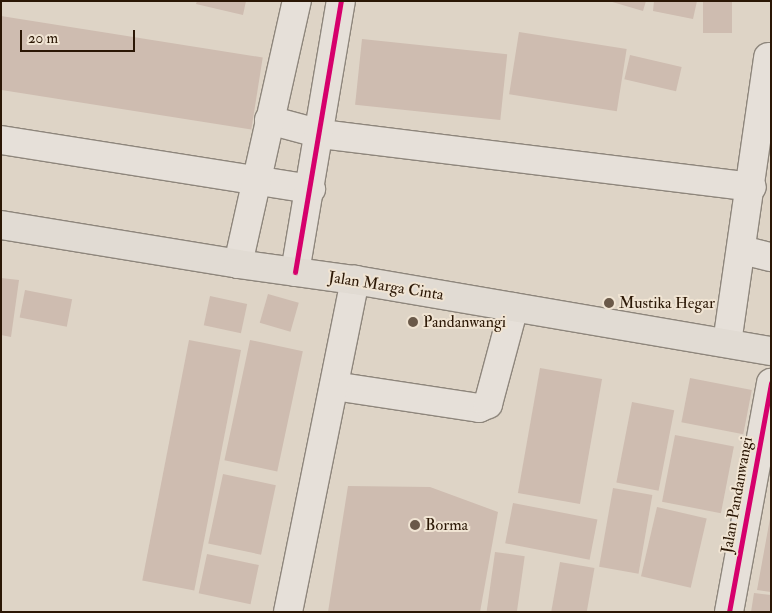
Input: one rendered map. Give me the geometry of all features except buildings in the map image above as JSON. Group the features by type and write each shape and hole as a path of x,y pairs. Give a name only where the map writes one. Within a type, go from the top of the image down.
{"main road":[{"name":"Jalan Marga Cinta","path":"1,225 238,264 355,280 771,351"}],"street":[{"path":"238,264 280,68 297,1"},
{"path":"295,272 321,134 328,76 341,1"},
{"path":"727,343 752,187 768,57"},
{"path":"269,120 321,134 752,187"},
{"path":"1,140 311,189"},
{"path":"742,250 771,257"},
{"path":"288,612 355,280"},
{"path":"334,386 480,408 488,404 514,307"},
{"name":"Jalan Pandanwangi","path":"729,612 771,383"}],"cycle path":[{"path":"295,272 341,1"},
{"path":"729,612 771,383"}],"place":[{"name":"Mustika Hegar","path":"609,303"},
{"name":"Pandanwangi","path":"413,322"},
{"name":"Borma","path":"415,525"}]}
